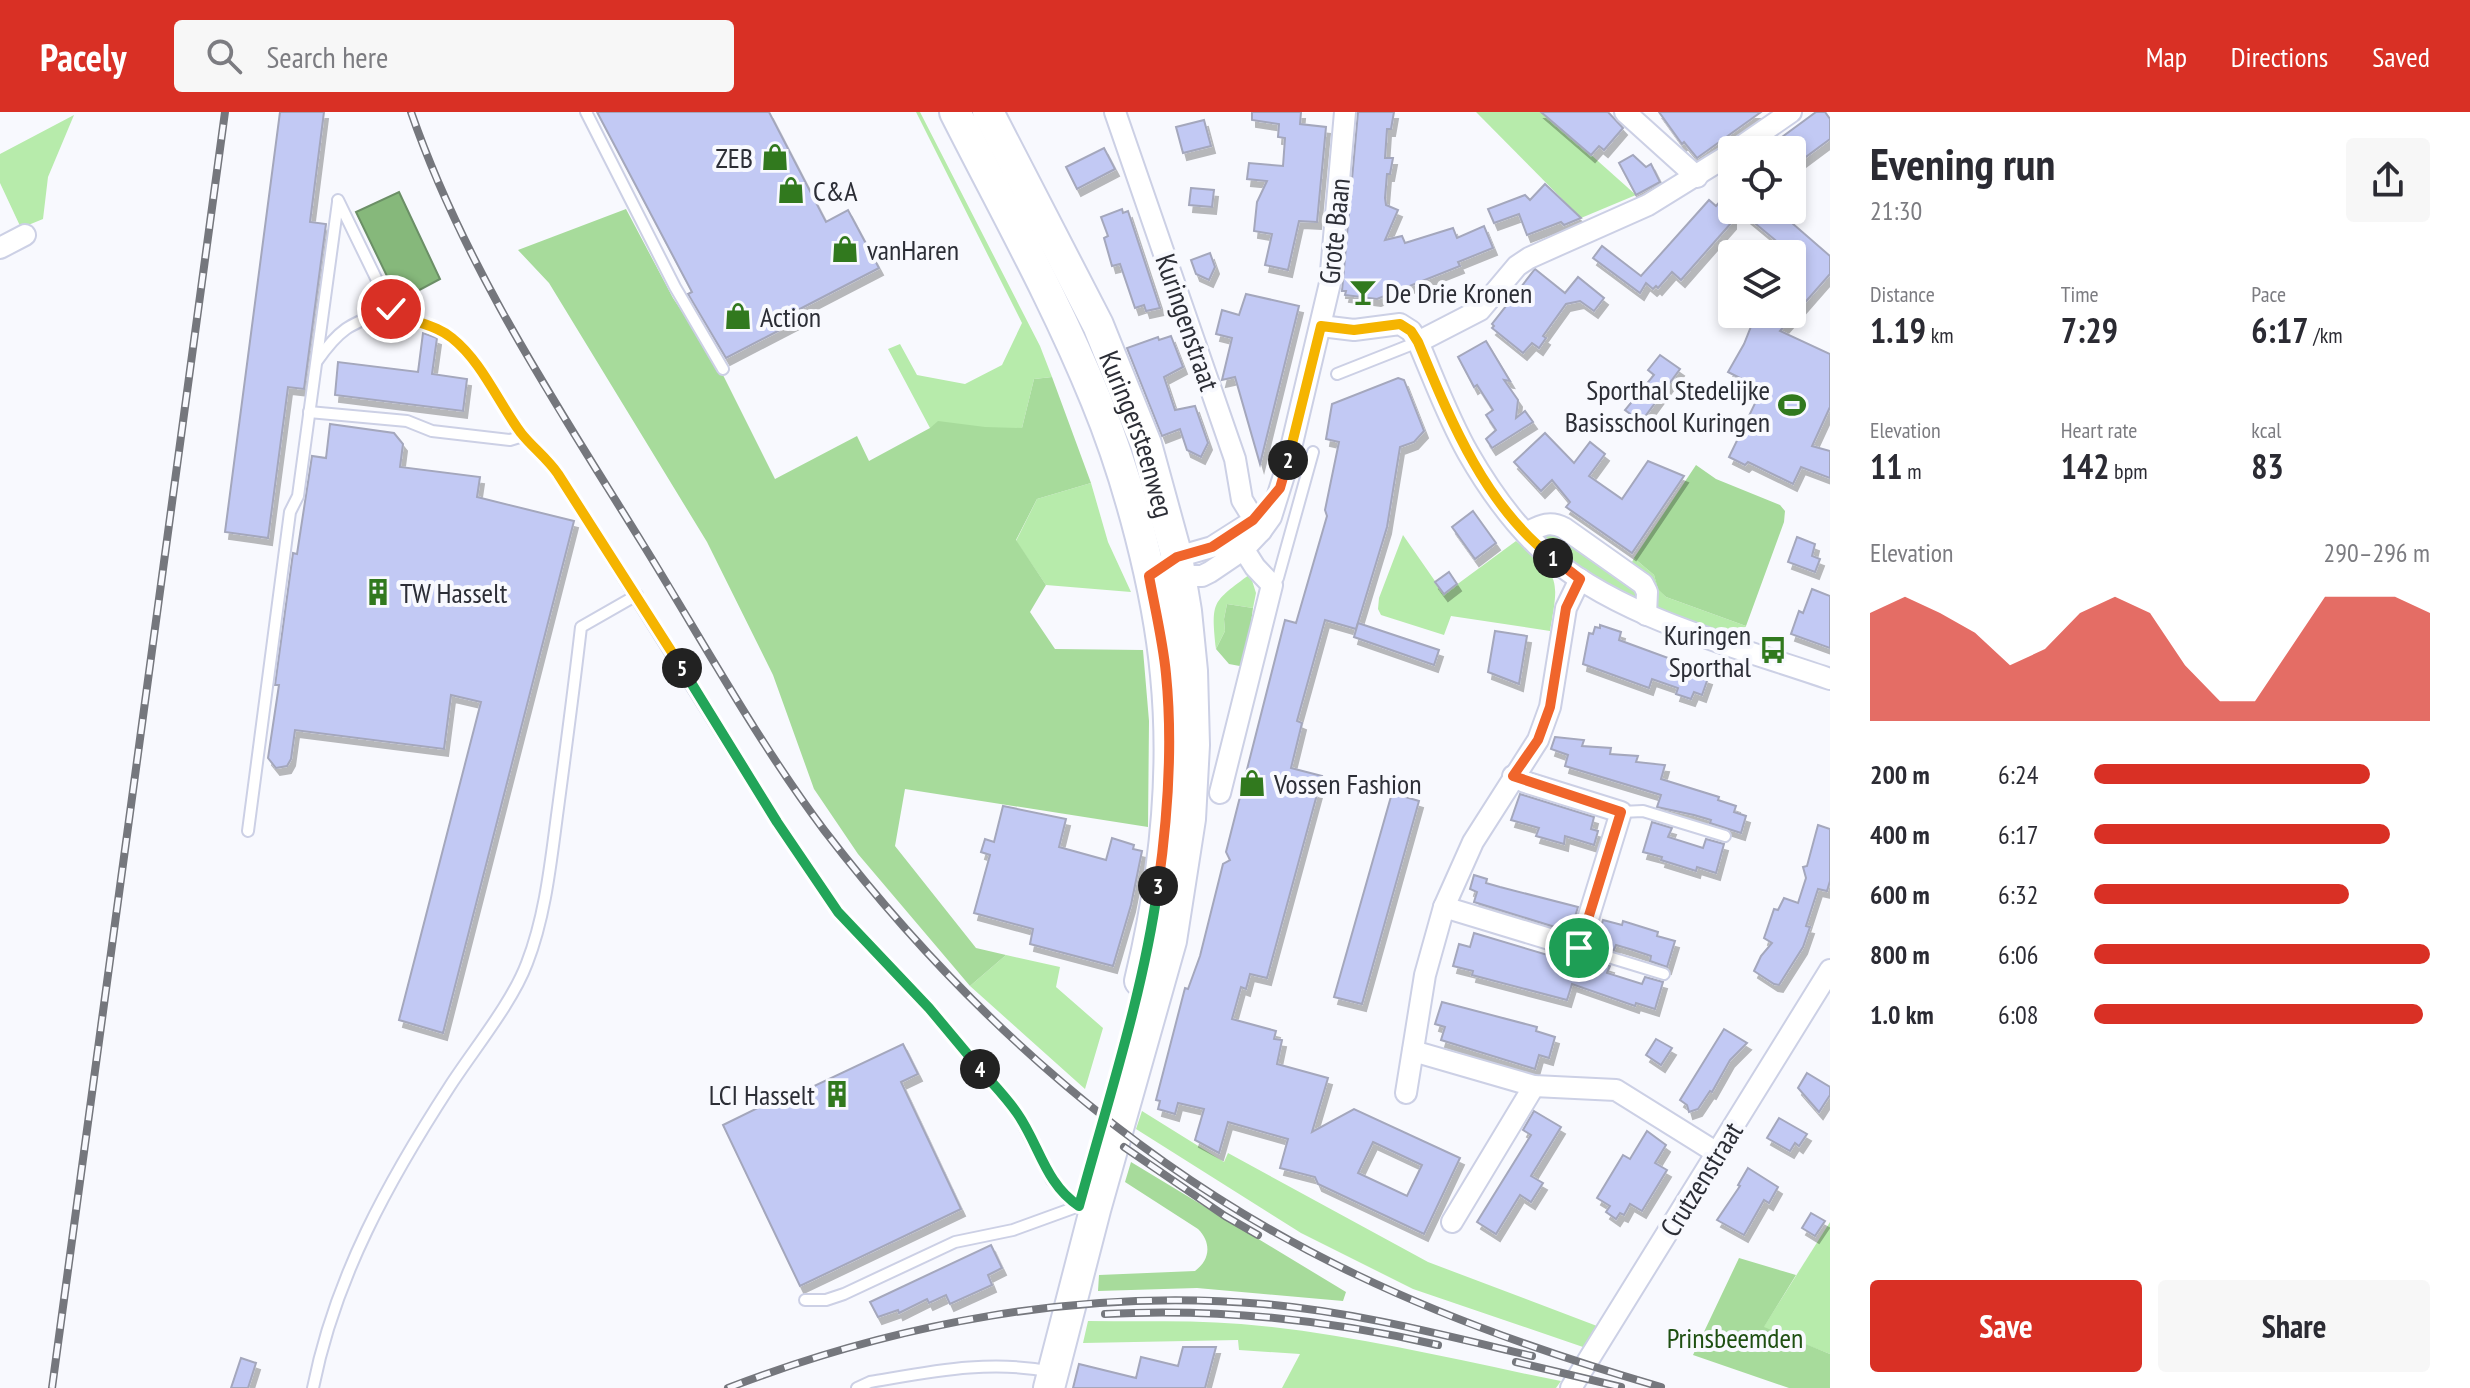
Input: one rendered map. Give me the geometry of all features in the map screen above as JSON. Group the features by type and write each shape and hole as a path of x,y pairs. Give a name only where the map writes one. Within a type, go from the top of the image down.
{"main road":[{"name":"Kuringersteenweg","path":"955,112 1067,332 1097,401 1118,461 1149,576 1166,674 1170,758 1164,847 1148,946 1087,1208 1043,1379"},
{"name":"Kuringersteenweg","path":"988,112 1109,352 1146,444 1178,566 1192,671 1194,745 1190,819 1171,941 1087,1208"}],"street":[{"name":"Kuringenstraat","path":"1115,112 1235,459 1242,500 1257,526"},
{"name":"Grote Baan","path":"1149,576 1178,566 1202,576 1271,517 1330,283 1345,112"},
{"path":"1625,112 1697,177"},
{"path":"1756,136 1791,112"},
{"path":"1418,342 1480,310 1517,266 1529,258 1648,205 1718,162"},
{"path":"0,248 25,235"},
{"path":"1321,326 1354,330 1400,324 1411,331 1467,451 1496,496 1544,551 1580,579 1646,615 1830,679"},
{"path":"1526,533 1543,524 1555,523 1564,528 1643,584 1647,592 1646,615"},
{"path":"1220,793 1272,585 1239,542"},
{"path":"1406,1093 1425,975 1444,907 1473,842 1538,740 1550,707 1566,608 1580,579"},
{"path":"1444,907 1579,948 1621,812 1513,776"},
{"name":"Crutzenstraat","path":"1571,1388 1830,970"},
{"path":"1413,1051 1534,1086 1616,1090 1717,1153"},
{"path":"1452,1222 1534,1086"}],"lane":[{"path":"586,112 675,287 723,369"},
{"path":"248,831 290,512 298,496 338,200 391,309 450,336 468,353 523,436 545,455 637,595 777,822 838,912 929,1008 1018,1114 1052,1180 1069,1199 1087,1208"},
{"path":"316,362 333,338 347,327 391,309"},
{"path":"1337,374 1418,342"},
{"path":"309,412 407,421 432,431 510,440 523,436"},
{"path":"1272,585 1278,578 1313,452"},
{"path":"313,1388 318,1360 341,1287 366,1229 440,1102 510,996 527,964 550,864 581,627 637,595"},
{"path":"1621,812 1643,811 1725,836"},
{"path":"1579,948 1664,974"},
{"path":"805,1300 826,1300 844,1294 955,1242 1013,1230 1087,1208"},
{"path":"857,1388 870,1382 967,1366 1043,1379"}],"shaded area":[{"path":"916,112 920,112 1040,346 1052,377 1034,379 1022,428 930,428 888,349 900,344 917,375 965,384 1002,365 1022,323"},
{"path":"1476,112 1543,112 1636,195 1581,218"},
{"path":"74,115 48,177 43,219 21,228 0,183 0,154"},
{"path":"399,192 440,279 399,301 356,212"},
{"path":"1091,483 1108,542 1131,592 1046,585 1016,541 1037,499"},
{"path":"1546,528 1638,586 1641,602 1592,576 1541,534"},
{"path":"1403,535 1444,594 1516,541 1541,562 1553,578 1555,598 1550,631 1451,616 1444,635 1381,615 1379,598"},
{"path":"1634,558 1654,575 1658,588 1666,597 1746,626 1742,637 1738,639 1659,611 1628,570"},
{"path":"1250,574 1256,593 1253,608 1227,604 1225,631 1216,649 1214,621 1217,604"},
{"path":"1006,955 1060,967 1056,987 1103,1028 1085,1089 970,986"},
{"path":"1142,1111 1224,1162 1228,1153 1428,1262 1597,1326 1583,1347 1413,1289 1301,1233 1136,1129"},
{"path":"1830,1222 1830,1354 1763,1328"},
{"path":"1088,1321 1203,1322 1281,1328 1402,1348 1561,1381 1556,1388 1282,1388 1300,1354 1239,1350 1238,1340 1083,1343"}],"green space":[{"path":"626,209 673,298 719,367 775,479 857,436 869,461 938,421 1022,428 1034,379 1052,377 1091,483 1037,499 1016,540 1046,585 1030,612 1055,649 1143,650 1149,721 1148,827 905,789 895,846 976,948 1006,955 970,986 858,854 814,789 773,675 707,542 549,283 518,250"},
{"path":"1696,465 1716,479 1780,505 1785,511 1784,522 1746,626 1666,597 1658,589 1654,575 1634,558"},
{"path":"1227,604 1253,608 1245,667 1229,664 1216,649 1225,631"},
{"path":"1131,1162 1346,1292 1343,1301 1197,1288 1098,1291 1099,1275 1195,1271 1206,1256 1207,1245 1198,1229 1125,1182"},
{"name":"Prinsbeemden","path":"1739,1258 1796,1275 1764,1327 1830,1354 1830,1388 1789,1388 1693,1355"}],"building":[{"path":"280,112 324,112 310,222 326,224 304,389 288,387 268,538 225,532"},
{"path":"597,112 769,112 826,222 848,210 879,268 794,312 799,320 726,358 688,294 692,292"},
{"path":"1252,112 1301,112 1300,124 1326,127 1317,222 1299,221 1288,270 1265,265 1272,234 1254,231 1257,202 1267,181 1247,179 1249,163 1283,166 1285,138 1278,137 1279,124 1252,120"},
{"path":"1358,112 1394,112 1391,129 1387,129 1385,158 1393,158 1390,174 1387,174 1385,198 1386,205 1398,210 1385,240 1402,236 1405,243 1453,228 1457,238 1484,226 1493,248 1458,262 1460,266 1377,299 1345,295 1346,291 1342,291"},
{"path":"1541,112 1608,112 1623,128 1604,150 1599,146 1591,155"},
{"path":"1659,112 1761,112 1728,136 1718,136 1718,143 1697,158 1684,142 1682,144"},
{"path":"1816,112 1825,112 1830,119 1830,139 1806,157 1806,136 1783,136"},
{"path":"1204,120 1211,146 1183,153 1176,127"},
{"path":"1104,148 1115,169 1077,189 1066,167"},
{"path":"1633,155 1646,167 1651,164 1660,182 1636,195 1619,163"},
{"path":"1545,184 1581,218 1527,235 1519,214 1494,223 1488,209 1525,195 1530,200"},
{"path":"1191,188 1214,190 1212,207 1189,205"},
{"path":"1709,200 1716,206 1718,204 1718,224 1730,224 1681,280 1672,272 1658,288 1653,289 1646,283 1640,293 1593,258 1602,246 1641,276"},
{"path":"1122,209 1123,213 1128,211 1160,308 1146,311 1144,305 1135,308 1120,264 1112,266 1104,238 1108,236 1101,217"},
{"path":"1756,224 1793,224 1830,256 1830,274 1806,301 1806,240 1775,240"},
{"path":"1210,253 1215,267 1209,280 1196,274 1191,260"},
{"path":"1535,269 1565,293 1578,277 1604,298 1594,311 1580,301 1566,304 1543,336 1546,338 1539,348 1532,343 1523,353 1492,328 1492,324"},
{"path":"1246,294 1299,306 1260,464 1235,377 1222,380 1232,338 1216,334 1222,310 1239,315"},
{"path":"1750,328 1783,328 1780,331 1830,354 1830,407 1812,446 1830,451 1830,478 1801,467 1793,484 1748,462 1745,465 1729,457 1762,389 1728,372"},
{"path":"423,333 437,338 432,374 467,379 463,411 335,395 338,362 418,372"},
{"path":"1171,336 1183,367 1164,377 1175,410 1195,406 1208,443 1201,457 1187,450 1180,429 1162,436 1127,348 1158,337 1159,340"},
{"path":"1486,341 1510,381 1504,380 1518,400 1516,418 1525,411 1533,422 1492,448 1486,439 1496,430 1486,415 1493,410 1477,385 1474,387 1458,357"},
{"path":"1660,355 1680,369 1641,422 1625,410 1654,375 1648,370"},
{"path":"1398,378 1404,380 1424,431 1414,442 1400,447 1387,527 1356,629 1325,620 1297,721 1302,723 1291,768 1322,776 1267,978 1250,974 1246,989 1241,987 1232,1019 1276,1031 1274,1039 1282,1040 1277,1064 1328,1078 1312,1132 1354,1109 1460,1158 1424,1234 1318,1184 1315,1177 1280,1168 1288,1139 1228,1122 1219,1153 1195,1140 1204,1109 1178,1103 1175,1114 1158,1109 1160,1101 1156,1100 1185,988 1188,989 1200,956 1223,864 1230,860 1226,852 1285,620 1296,623 1327,516 1325,510 1339,442 1326,439 1332,404","holes":["1373,1142 1422,1165 1407,1196 1358,1173"]},
{"name":"TW Hasselt","path":"330,424 394,433 403,444 400,467 480,477 477,497 574,521 443,1033 399,1020 481,702 451,695 444,749 295,730 287,766 276,768 268,758 293,553 297,554 312,456 326,458"},
{"path":"1545,433 1574,463 1590,442 1605,454 1589,476 1622,499 1648,461 1684,476 1632,553 1566,507 1570,502 1552,480 1541,491 1514,462"},
{"path":"1473,511 1496,543 1475,559 1452,527"},
{"path":"1797,537 1815,544 1812,556 1820,559 1815,572 1788,562"},
{"path":"1449,572 1457,584 1444,594 1435,582"},
{"path":"1812,589 1830,596 1830,648 1791,634 1799,611 1803,613"},
{"path":"1358,623 1439,650 1434,665 1354,637"},
{"path":"1600,625 1621,632 1619,640 1701,670 1699,675 1708,678 1702,695 1694,692 1691,699 1676,694 1678,688 1652,679 1649,688 1583,664 1589,633 1593,634 1595,627 1600,628"},
{"path":"1495,631 1527,636 1519,684 1488,672"},
{"path":"1555,737 1584,740 1582,746 1611,748 1610,754 1638,756 1636,762 1665,765 1661,779 1719,797 1718,800 1736,806 1734,812 1746,816 1741,833 1710,823 1711,820 1657,807 1661,795 1565,766 1568,755 1551,749"},
{"path":"1392,793 1419,801 1362,1004 1334,997"},
{"path":"1520,794 1594,817 1591,829 1598,831 1594,845 1565,836 1564,844 1536,836 1539,828 1511,820"},
{"path":"1003,806 1066,819 1059,847 1106,860 1112,838 1142,851 1131,905 1113,966 1030,944 1033,929 974,913 990,855 981,852 985,839 994,842"},
{"path":"1652,822 1672,828 1668,837 1703,848 1706,839 1724,844 1716,873 1697,867 1696,871 1643,852"},
{"path":"1818,825 1830,829 1830,881 1827,891 1818,889 1803,947 1779,985 1774,984 1754,971 1772,943 1764,938 1774,909 1778,910 1784,898 1798,903 1806,878 1803,867 1807,866"},
{"path":"1474,875 1487,879 1486,883 1578,907 1573,923 1570,922 1568,931 1474,902 1477,892 1470,889"},
{"path":"1603,920 1622,925 1623,921 1675,941 1667,967 1650,961 1651,956 1633,950 1616,945 1614,950 1596,945"},
{"path":"1474,933 1588,967 1591,960 1610,966 1607,973 1642,984 1645,977 1663,982 1655,1009 1636,1003 1635,1006 1572,984 1567,1000 1472,975 1473,971 1453,966 1459,944 1470,947"},
{"path":"1442,1002 1537,1027 1536,1031 1555,1037 1549,1058 1539,1055 1535,1069 1441,1040 1445,1027 1435,1024"},
{"path":"1724,1029 1747,1043 1730,1060 1712,1092 1698,1109 1689,1112 1687,1105 1680,1100"},
{"path":"1656,1039 1672,1048 1661,1065 1646,1055"},
{"path":"903,1044 918,1074 901,1082 961,1209 800,1286 723,1125 770,1102 772,1106"},
{"path":"1807,1073 1830,1087 1830,1095 1819,1112 1798,1088"},
{"path":"1534,1111 1561,1127 1531,1176 1543,1183 1531,1202 1520,1195 1496,1234 1477,1222 1531,1135 1523,1130"},
{"path":"1779,1118 1807,1134 1799,1146 1795,1143 1790,1151 1767,1138"},
{"path":"1647,1131 1666,1145 1655,1163 1667,1170 1642,1211 1630,1204 1624,1215 1620,1213 1616,1219 1606,1212 1610,1206 1597,1198 1623,1155 1630,1159"},
{"path":"1748,1168 1778,1187 1769,1203 1764,1200 1744,1235 1717,1220"},
{"path":"1811,1213 1825,1221 1815,1236 1802,1228"},
{"path":"991,1245 1002,1268 988,1275 992,1285 950,1304 946,1295 929,1303 927,1299 899,1313 898,1310 878,1317 870,1302"},
{"path":"1183,1347 1216,1347 1205,1388 1073,1388 1079,1364 1136,1378 1141,1357 1178,1366"},
{"path":"241,1358 256,1363 248,1388 231,1388"}],"railway":[{"path":"52,1388 225,112"},
{"path":"411,112 433,170 486,281 547,389 731,690 824,830 937,963 1063,1084 1131,1138 1277,1234 1355,1274 1467,1322 1661,1387"},
{"path":"1124,1147 1258,1235"},
{"path":"728,1388 858,1345 924,1329 1059,1306 1128,1301 1196,1300 1298,1308 1399,1325 1532,1356"},
{"path":"1105,1314 1189,1313 1273,1318 1356,1329 1438,1345"},
{"path":"1516,1362 1621,1387"}],"place":[{"name":"ZEB","path":"775,157"},
{"name":"C&A","path":"791,190"},
{"name":"vanHaren","path":"845,249"},
{"name":"De Drie Kronen","path":"1363,292"},
{"name":"Action","path":"738,316"},
{"name":"Sporthal Stedelijke Basisschool Kuringen","path":"1792,405"},
{"name":"TW Hasselt","path":"378,592"},
{"name":"Kuringen Sporthal","path":"1773,650"},
{"name":"Vossen Fashion","path":"1252,783"},
{"name":"LCI Hasselt","path":"837,1094"}],"route":[{"path":"391,309 450,336 468,353 523,436 545,455 558,474 637,595 777,822 838,912 929,1008 1018,1114 1052,1180 1079,1206 1152,930 1164,847 1170,758 1166,674 1149,576 1177,557 1205,550 1234,534 1253,520 1280,488 1321,326 1354,330 1400,324 1411,331 1418,342 1453,424 1496,496 1544,551 1580,579 1566,608 1550,707 1538,740 1513,776 1621,812 1579,948"}]}
